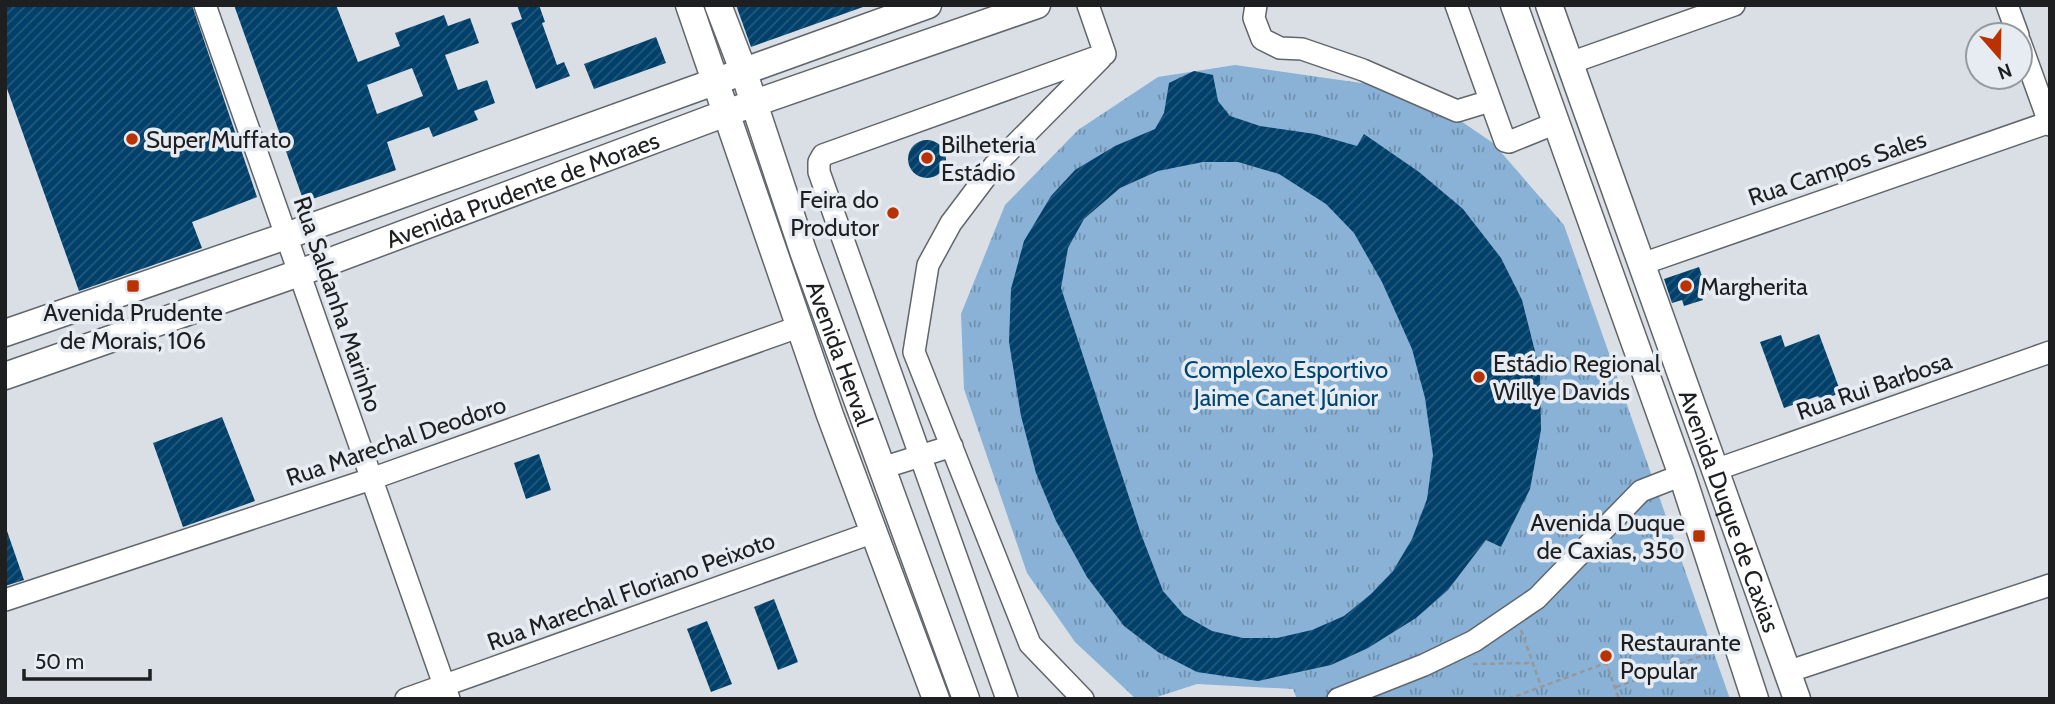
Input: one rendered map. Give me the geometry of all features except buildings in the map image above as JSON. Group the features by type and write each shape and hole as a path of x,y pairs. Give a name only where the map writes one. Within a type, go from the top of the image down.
{"main road":[{"name":"Avenida Herval","path":"689,5 830,415 936,699"},
{"name":"Avenida Herval","path":"718,5 743,69 803,251 966,699"},
{"name":"Avenida Prudente de Moraes","path":"5,376 299,273 726,113 1037,5"},
{"name":"Avenida Duque de Caxias","path":"1514,5 1682,475 1755,699"},
{"name":"Avenida Duque de Caxias","path":"1549,5 1797,699"},
{"name":"Avenida Prudente de Moraes","path":"5,333 286,236 914,8"},
{"path":"763,226 803,251"},
{"path":"830,415 845,365"},
{"path":"888,572 925,587"},
{"path":"1745,673 1766,688 1797,699"}],"street":[{"name":"Rua Saldanha Marinho","path":"205,5 446,692"},
{"path":"1088,5 1105,54"},
{"path":"1256,5 1254,18 1262,39 1280,48 1303,49 1363,70 1452,110 1461,111 1490,101"},
{"path":"1456,5 1503,138 1508,142 1556,123"},
{"path":"1570,63 1734,5"},
{"path":"1083,699 1030,644 914,352 928,265 951,223 994,166 1105,54"},
{"path":"1005,693 818,172 819,162 823,155 1105,54"},
{"path":"2034,81 2049,123"},
{"name":"Rua Campos Sales","path":"1642,264 2049,123"},
{"name":"Rua Marechal Deodoro","path":"5,600 372,479 801,326"},
{"name":"Rua Rui Barbosa","path":"1715,470 2050,352"},
{"path":"882,468 951,446"},
{"path":"1338,699 1424,665 1474,641 1537,598 1641,491 1682,475"},
{"name":"Rua Marechal Floriano Peixoto","path":"406,699 446,692 874,532"},
{"path":"1787,672 2050,585"}],"path":[{"path":"1515,614 1541,687"},
{"path":"1615,687 1735,644"},
{"path":"1465,664 1533,663"},
{"path":"1508,699 1606,663 1619,699"}],"green space":[{"name":"Complexo Esportivo Jaime Canet Júnior","path":"1235,65 1368,84 1436,104 1493,143 1564,225 1730,699 1297,699 1293,689 1197,684 1151,699 1136,699 1075,642 1027,573 964,389 961,314 1005,205 1078,130 1158,77"}],"place":[{"name":"Super Muffato","path":"132,139"},
{"name":"Bilheteria Estádio","path":"927,158"},
{"name":"Feira do Produtor","path":"893,213"},
{"name":"Avenida Prudente de Morais, 106","path":"133,286"},
{"name":"Margherita","path":"1686,286"},
{"name":"Estádio Regional Willye Davids","path":"1479,377"},
{"name":"Avenida Duque de Caxias, 350","path":"1699,536"},
{"name":"Restaurante Popular","path":"1606,656"}]}
